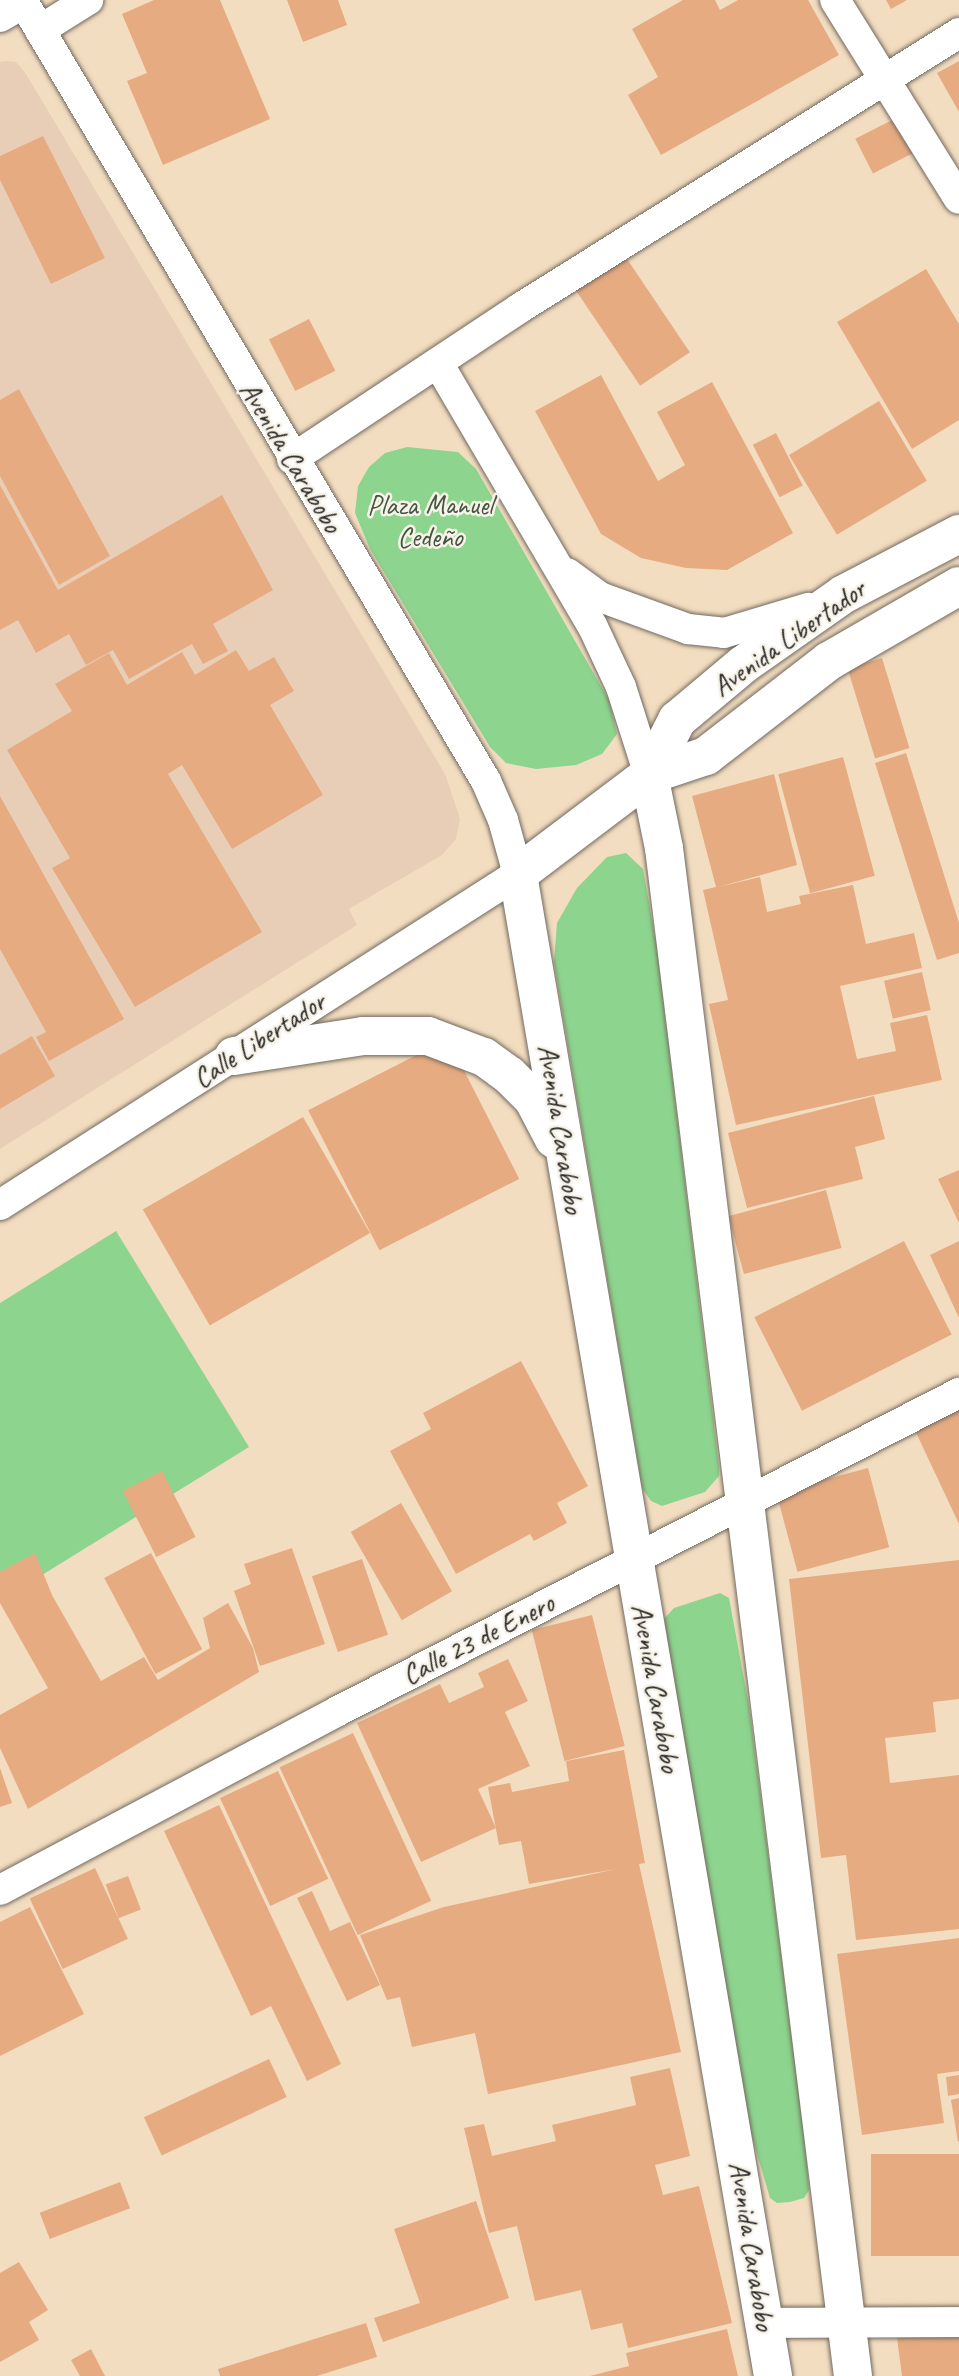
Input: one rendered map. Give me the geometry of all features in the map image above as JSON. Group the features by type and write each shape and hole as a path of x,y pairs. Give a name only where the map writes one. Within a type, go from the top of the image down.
{"highway":[{"name":"Avenida Libertador","path":"649,775 677,720 744,664 844,594 959,534"},
{"name":"Avenida Libertador","path":"518,874 649,775 706,756 829,661 959,586"},
{"path":"649,775 664,848 853,2376"},
{"name":"Avenida Carabobo","path":"518,874 773,2376"},
{"path":"234,1056 393,1034 428,1036 456,1043 501,1069 533,1099 568,1169"}],"street":[{"path":"40,30 88,0"},
{"path":"835,0 959,199"},
{"name":"Avenida Carabobo","path":"15,7 40,30 292,459 486,781 503,820 518,874"},
{"path":"292,459 438,363 959,33"},
{"path":"438,363 558,567 621,687 649,775"},
{"path":"558,567 600,597 641,615 724,633 756,627 844,594"},
{"name":"Calle Libertador","path":"0,1205 518,874"},
{"name":"Calle 23 de Enero","path":"0,1890 634,1559 959,1393"},
{"path":"764,2323 959,2322"}],"shaded area":[{"path":"0,62 16,62 26,74 445,774 460,819 456,839 442,855 349,909 357,925 0,1149"}],"green space":[{"name":"Plaza Manuel Cedeño","path":"407,447 458,452 476,469 609,700 617,734 602,754 576,765 536,769 506,763 490,747 370,549 355,513 358,486 369,467 385,453"},
{"path":"626,853 643,869 657,948 719,1467 719,1476 705,1492 662,1506 651,1501 642,1488 554,962 557,923 577,888 607,857"},
{"path":"116,1231 249,1447 0,1601 0,1303"},
{"path":"720,1593 729,1598 749,1706 805,2141 809,2190 804,2198 790,2202 777,2203 770,2198 748,2123 664,1619 674,1608"}],"building":[{"path":"154,0 220,0 270,119 163,165 127,81 147,73 122,14"},
{"path":"287,0 338,0 347,25 303,42"},
{"path":"683,0 715,0 720,10 738,0 808,0 839,55 661,155 628,95 658,77 632,29"},
{"path":"886,0 907,0 891,9"},
{"path":"959,61 959,112 937,73"},
{"path":"898,117 916,152 873,174 855,139"},
{"path":"43,136 105,258 51,284 0,180 0,156"},
{"path":"625,256 690,352 640,386 575,290"},
{"path":"926,269 959,324 959,420 912,449 837,322"},
{"path":"309,319 335,371 295,391 269,339"},
{"path":"601,375 658,481 685,465 657,412 712,382 793,533 727,570 686,568 641,558 601,534 535,411"},
{"path":"19,389 110,556 59,585 0,476 0,400"},
{"path":"879,401 927,481 837,535 789,455"},
{"path":"776,433 803,486 780,497 753,445"},
{"path":"0,485 58,590 222,495 273,590 213,624 228,651 203,664 192,644 129,679 113,650 86,665 69,634 36,653 18,620 0,630"},
{"path":"236,650 249,671 274,657 294,691 270,705 323,795 232,849 182,765 168,774 262,932 135,1007 52,868 70,858 7,750 72,711 55,684 109,653 127,685 182,652 195,675"},
{"path":"882,658 909,748 875,758 848,669"},
{"path":"906,753 959,923 959,953 937,960 875,763"},
{"path":"843,757 875,876 810,893 778,774"},
{"path":"774,774 797,865 718,887 760,877 767,912 801,904 799,896 853,885 866,944 914,933 922,968 840,986 857,1059 896,1051 890,1023 927,1015 942,1080 736,1125 709,1004 728,1000 703,890 716,887 692,796"},
{"path":"0,796 124,1019 49,1061 36,1037 46,1032 0,949"},
{"path":"922,972 931,1010 893,1019 884,981"},
{"path":"32,1036 55,1076 0,1109 0,1055"},
{"path":"448,1039 519,1179 379,1250 308,1110"},
{"path":"874,1096 885,1139 855,1147 863,1179 747,1208 728,1133"},
{"path":"303,1117 370,1233 210,1326 143,1210"},
{"path":"959,1170 959,1223 938,1179"},
{"path":"826,1190 842,1248 744,1274 728,1216"},
{"path":"904,1241 952,1335 802,1411 754,1317"},
{"path":"959,1241 959,1318 930,1255"},
{"path":"521,1361 588,1486 557,1503 567,1523 534,1541 530,1534 456,1574 390,1451 431,1429 423,1413"},
{"path":"959,1402 959,1524 912,1424"},
{"path":"868,1468 889,1547 797,1572 776,1493"},
{"path":"162,1471 196,1537 156,1557 123,1491"},
{"path":"401,1503 452,1591 402,1620 351,1532"},
{"path":"292,1548 325,1644 260,1666 234,1591 251,1584 244,1564"},
{"path":"35,1553 52,1595 101,1681 144,1657 158,1680 210,1648 203,1618 228,1603 253,1648 259,1672 28,1809 0,1748 0,1715 48,1688 0,1603 0,1572"},
{"path":"151,1553 202,1649 155,1674 104,1578"},
{"path":"362,1559 388,1635 338,1652 312,1576"},
{"path":"959,1560 959,1699 933,1702 936,1732 885,1738 890,1783 959,1775 959,1929 856,1940 846,1855 821,1858 789,1579"},
{"path":"592,1615 625,1746 565,1761 532,1630"},
{"path":"508,1659 528,1701 505,1712 530,1766 478,1789 496,1828 421,1862 357,1723 440,1684 449,1703 484,1687 478,1673"},
{"path":"353,1733 431,1901 358,1935 280,1767"},
{"path":"624,1750 645,1863 639,1864 681,2052 488,2094 475,2033 412,2047 400,1997 387,2000 360,1935 444,1907 616,1869 529,1884 521,1841 499,1845 488,1787 510,1783 512,1792 569,1781 566,1761"},
{"path":"0,1768 12,1803 0,1807"},
{"path":"278,1771 328,1879 270,1906 220,1798"},
{"path":"219,1805 341,2064 307,2081 271,2006 251,2016 164,1831"},
{"path":"95,1868 128,1939 63,1969 30,1898"},
{"path":"128,1876 141,1910 118,1918 106,1885"},
{"path":"312,1891 330,1931 350,1922 380,1985 347,2001 297,1898"},
{"path":"30,1907 84,2014 0,2056 0,1922"},
{"path":"959,1938 959,2071 937,2074 944,2123 862,2135 837,1954"},
{"path":"269,2059 287,2097 162,2155 144,2117"},
{"path":"670,2068 690,2156 655,2165 663,2195 699,2186 732,2323 628,2348 622,2323 591,2330 581,2290 535,2301 517,2226 489,2233 464,2128 484,2124 492,2156 556,2141 552,2125 636,2105 630,2077"},
{"path":"959,2075 959,2094 948,2096 946,2077"},
{"path":"959,2098 959,2141 958,2142 951,2100"},
{"path":"871,2154 959,2154 959,2256 871,2256"},
{"path":"120,2182 130,2208 50,2239 40,2213"},
{"path":"476,2201 509,2298 383,2342 374,2318 420,2303 394,2229"},
{"path":"19,2262 48,2310 29,2322 39,2340 0,2362 0,2273"},
{"path":"366,2323 377,2357 317,2376 220,2376 218,2369"},
{"path":"727,2329 738,2376 590,2376 629,2366 626,2353"},
{"path":"959,2330 959,2376 902,2376 897,2338"},
{"path":"91,2349 105,2376 80,2376 71,2360"}]}
